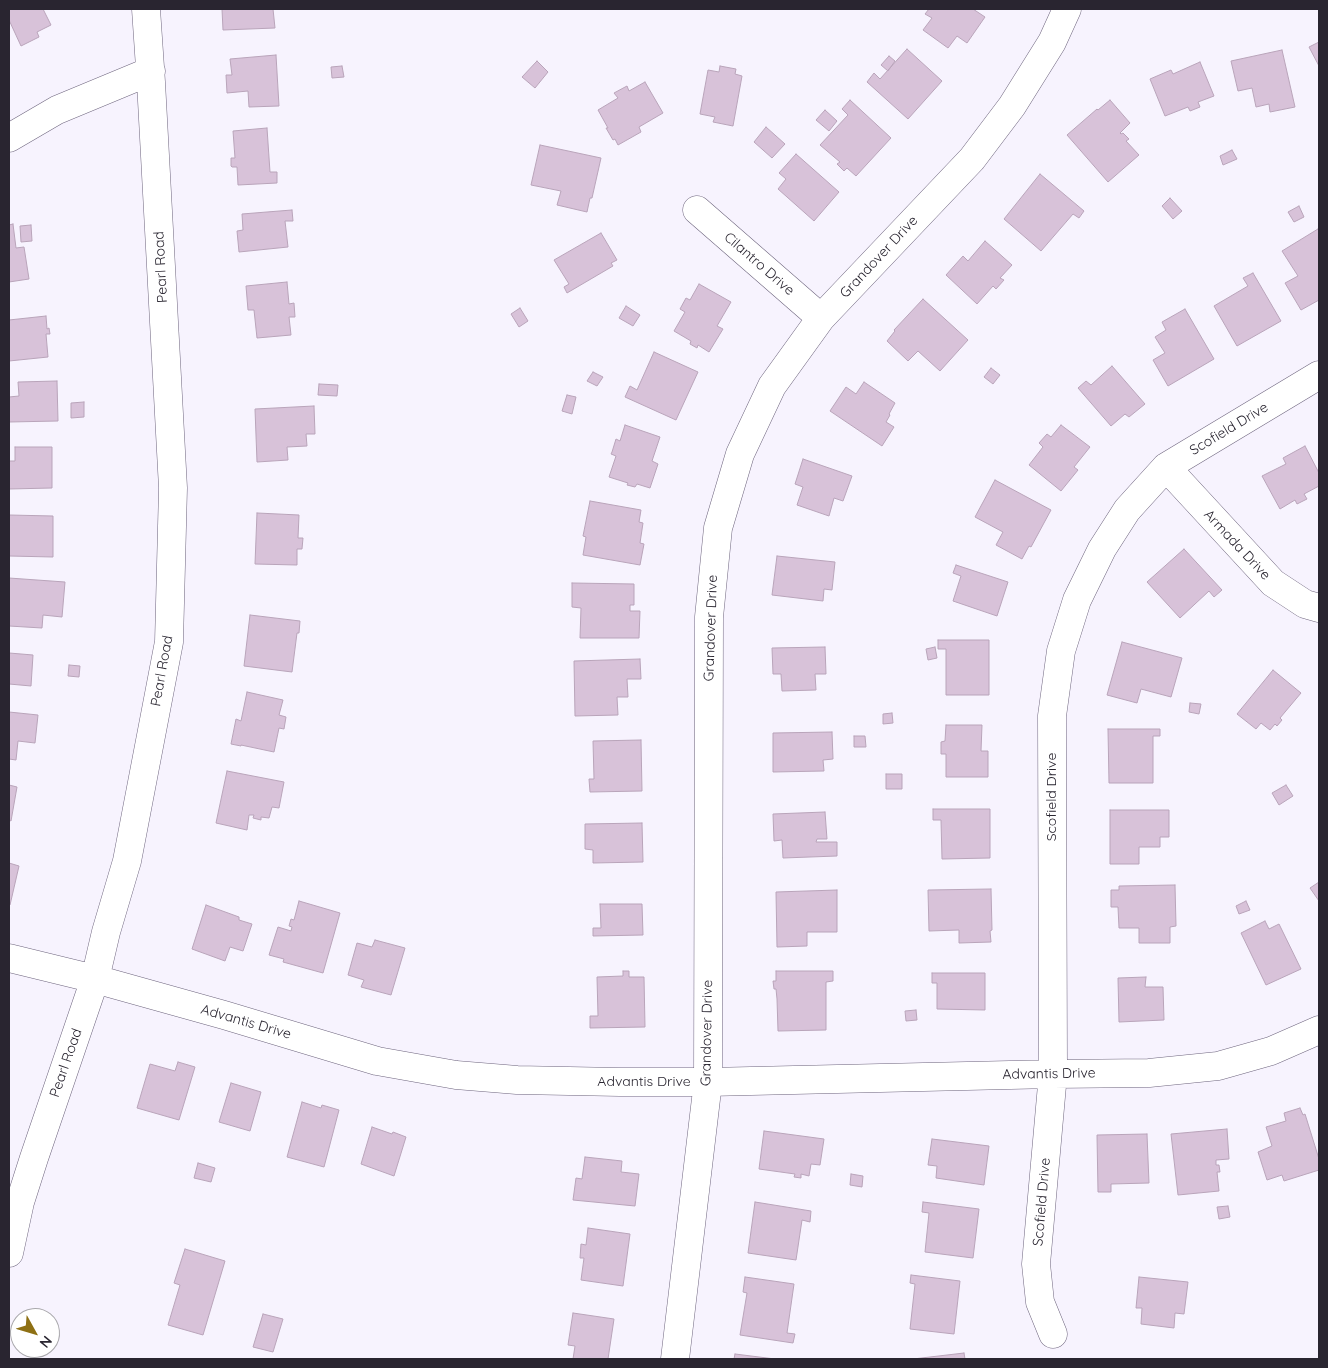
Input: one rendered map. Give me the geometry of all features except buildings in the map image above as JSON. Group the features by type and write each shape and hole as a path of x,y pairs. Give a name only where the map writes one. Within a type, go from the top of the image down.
{"street":[{"name":"Pearl Road","path":"9,1253 20,1202 95,979 126,861 169,642 173,488 146,9"},
{"name":"Grandover Drive","path":"675,1359 708,1082 709,617 718,528 740,454 772,386 821,318 972,159 1012,106 1052,42 1067,9"},
{"path":"9,138 58,110 150,71"},
{"name":"Cilantro Drive","path":"697,210 821,318"},
{"name":"Scofield Drive","path":"1053,1334 1040,1302 1036,1264 1054,1074 1052,716 1061,651 1077,600 1102,549 1127,510 1166,467 1319,375"},
{"name":"Armada Drive","path":"1166,467 1273,583 1304,604 1319,608"},
{"name":"Advantis Drive","path":"9,958 95,979 224,1015 378,1061 446,1073 517,1080 708,1082 1149,1073 1218,1066 1271,1052 1319,1030"}]}
